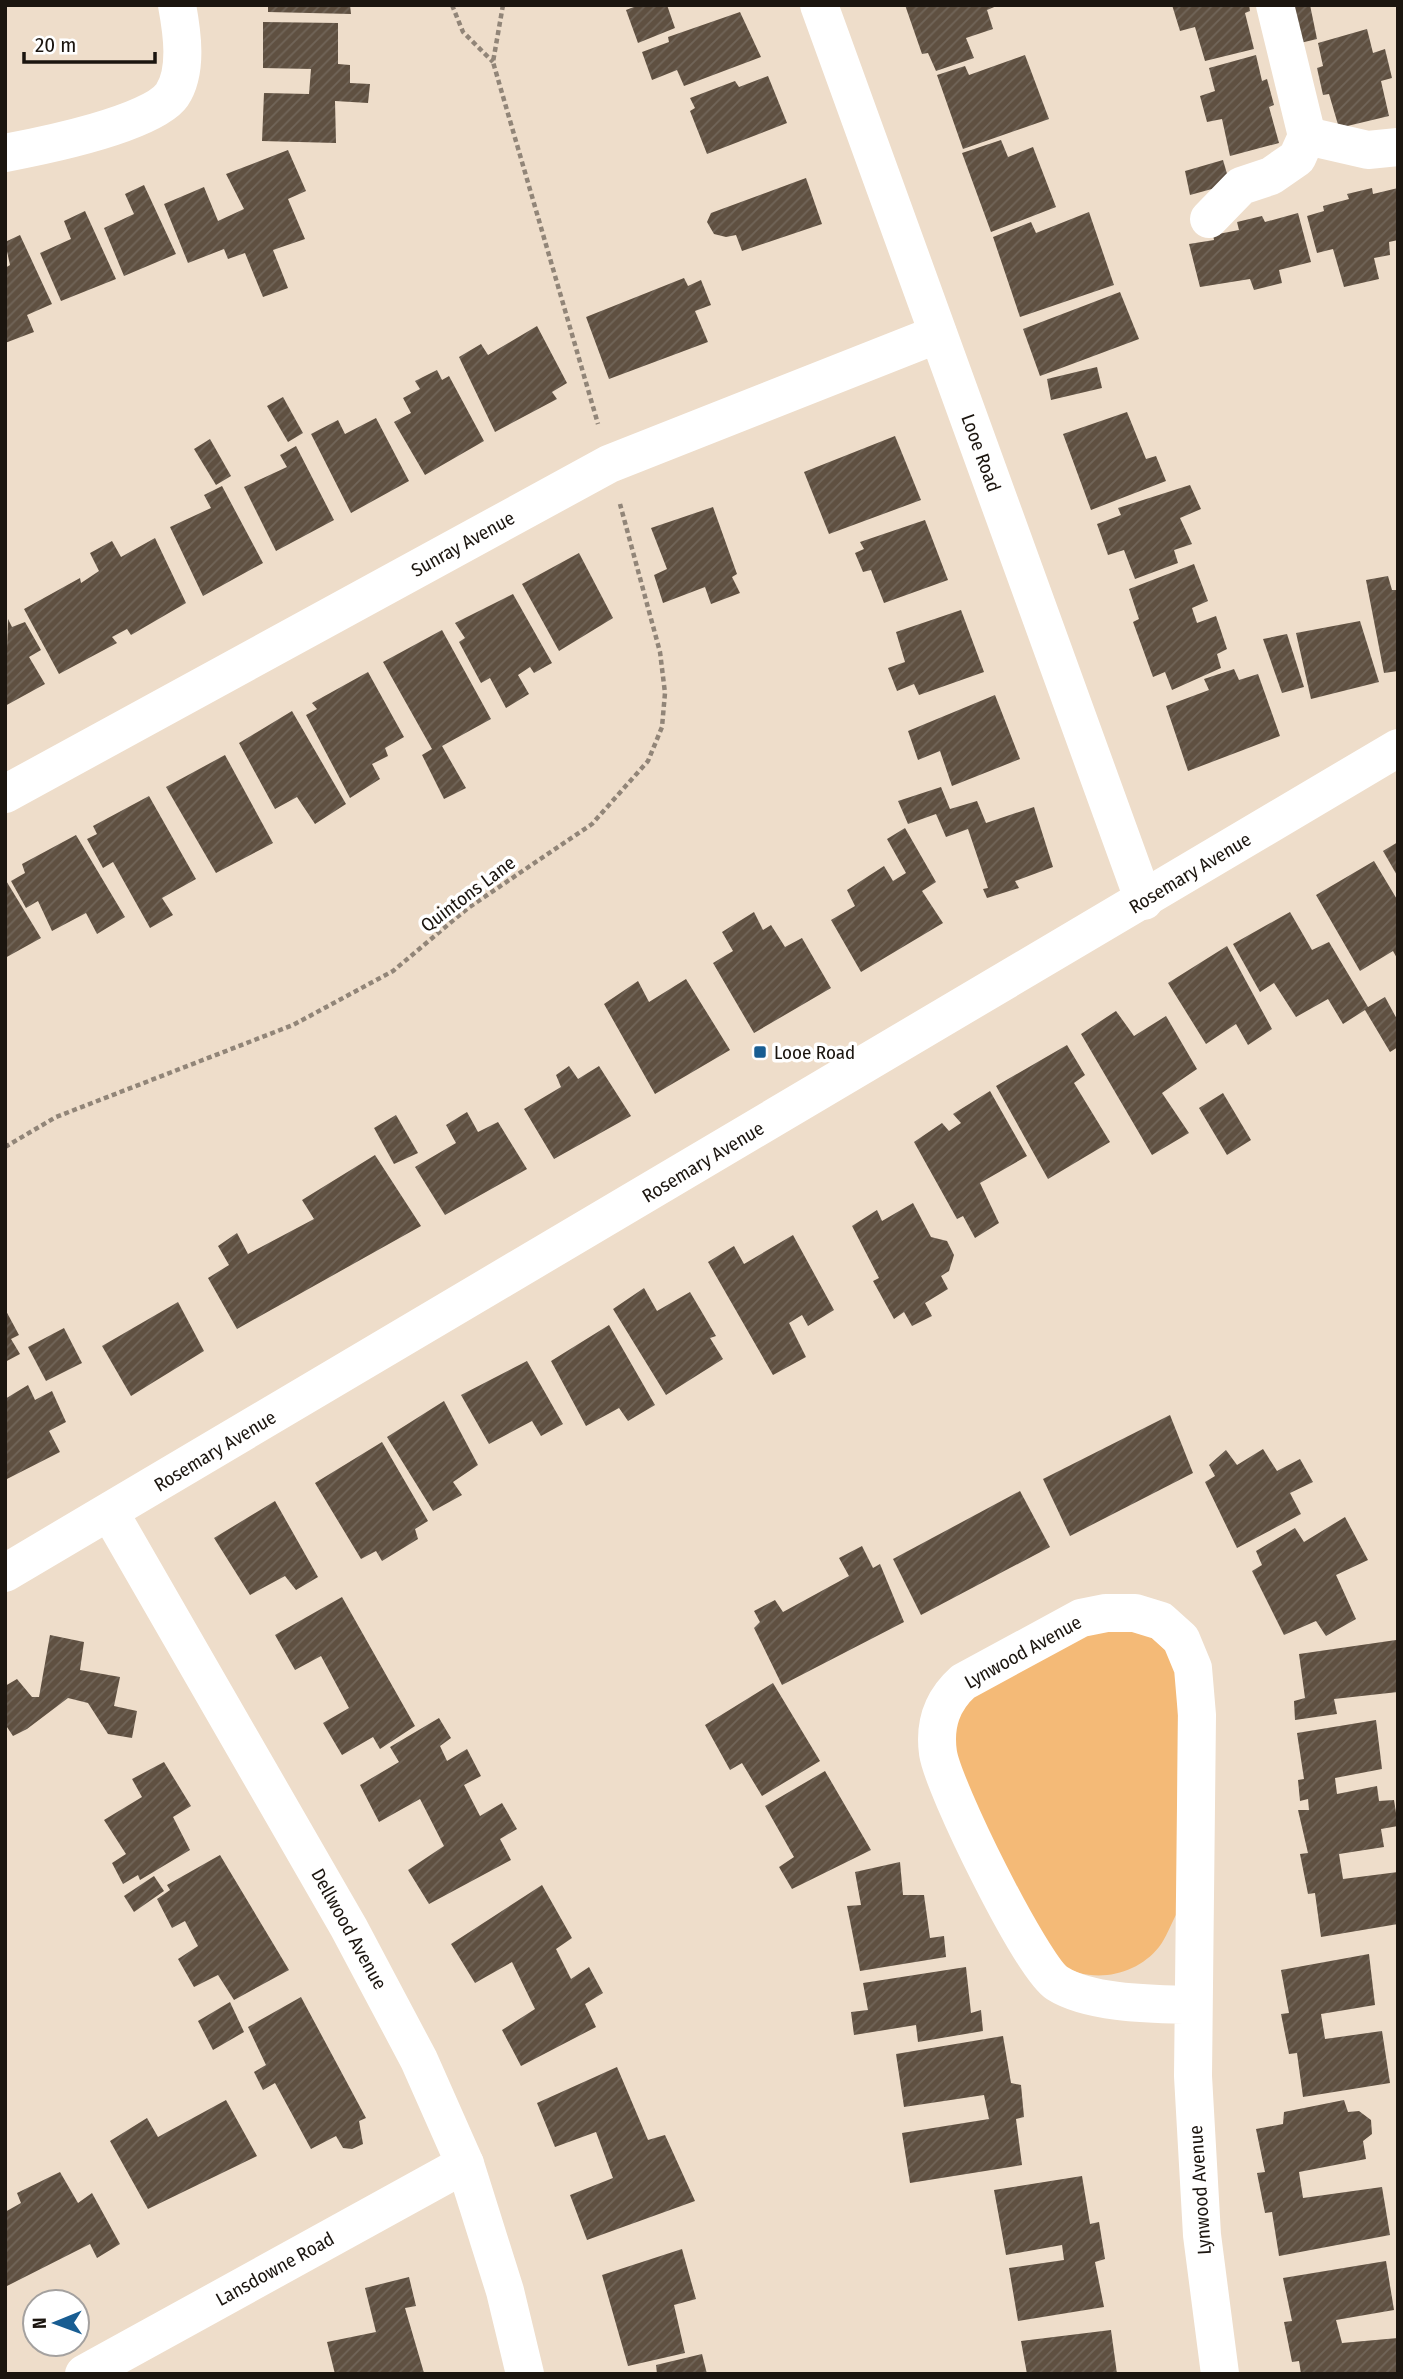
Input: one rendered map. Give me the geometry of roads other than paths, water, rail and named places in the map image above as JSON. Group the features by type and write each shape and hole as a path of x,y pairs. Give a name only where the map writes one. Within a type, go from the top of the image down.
{"street":[{"path":"5,153 134,120 161,106 171,96 181,67 177,5"},
{"name":"Looe Road","path":"819,5 1144,901"},
{"path":"1209,219 1241,186 1271,176 1297,158 1307,136 1275,5"},
{"path":"1307,136 1368,150 1398,147"},
{"name":"Sunray Avenue","path":"5,794 609,464 938,334"},
{"name":"Rosemary Avenue","path":"5,1573 1144,901 1398,748"},
{"name":"Dellwood Avenue","path":"110,1513 389,2000 465,2164 505,2291 526,2374"},
{"name":"Lynwood Avenue","path":"1192,2005 1112,1999 1078,1993 1055,1982 1035,1957 960,1816 938,1755 940,1716 949,1696 963,1682 1091,1615 1135,1613 1161,1621 1181,1639 1193,1668 1197,1715 1192,2005 1196,2163 1220,2374"},
{"name":"Lansdowne Road","path":"85,2374 465,2164"}],"place":[{"name":"Looe Road","path":"760,1052"}]}
